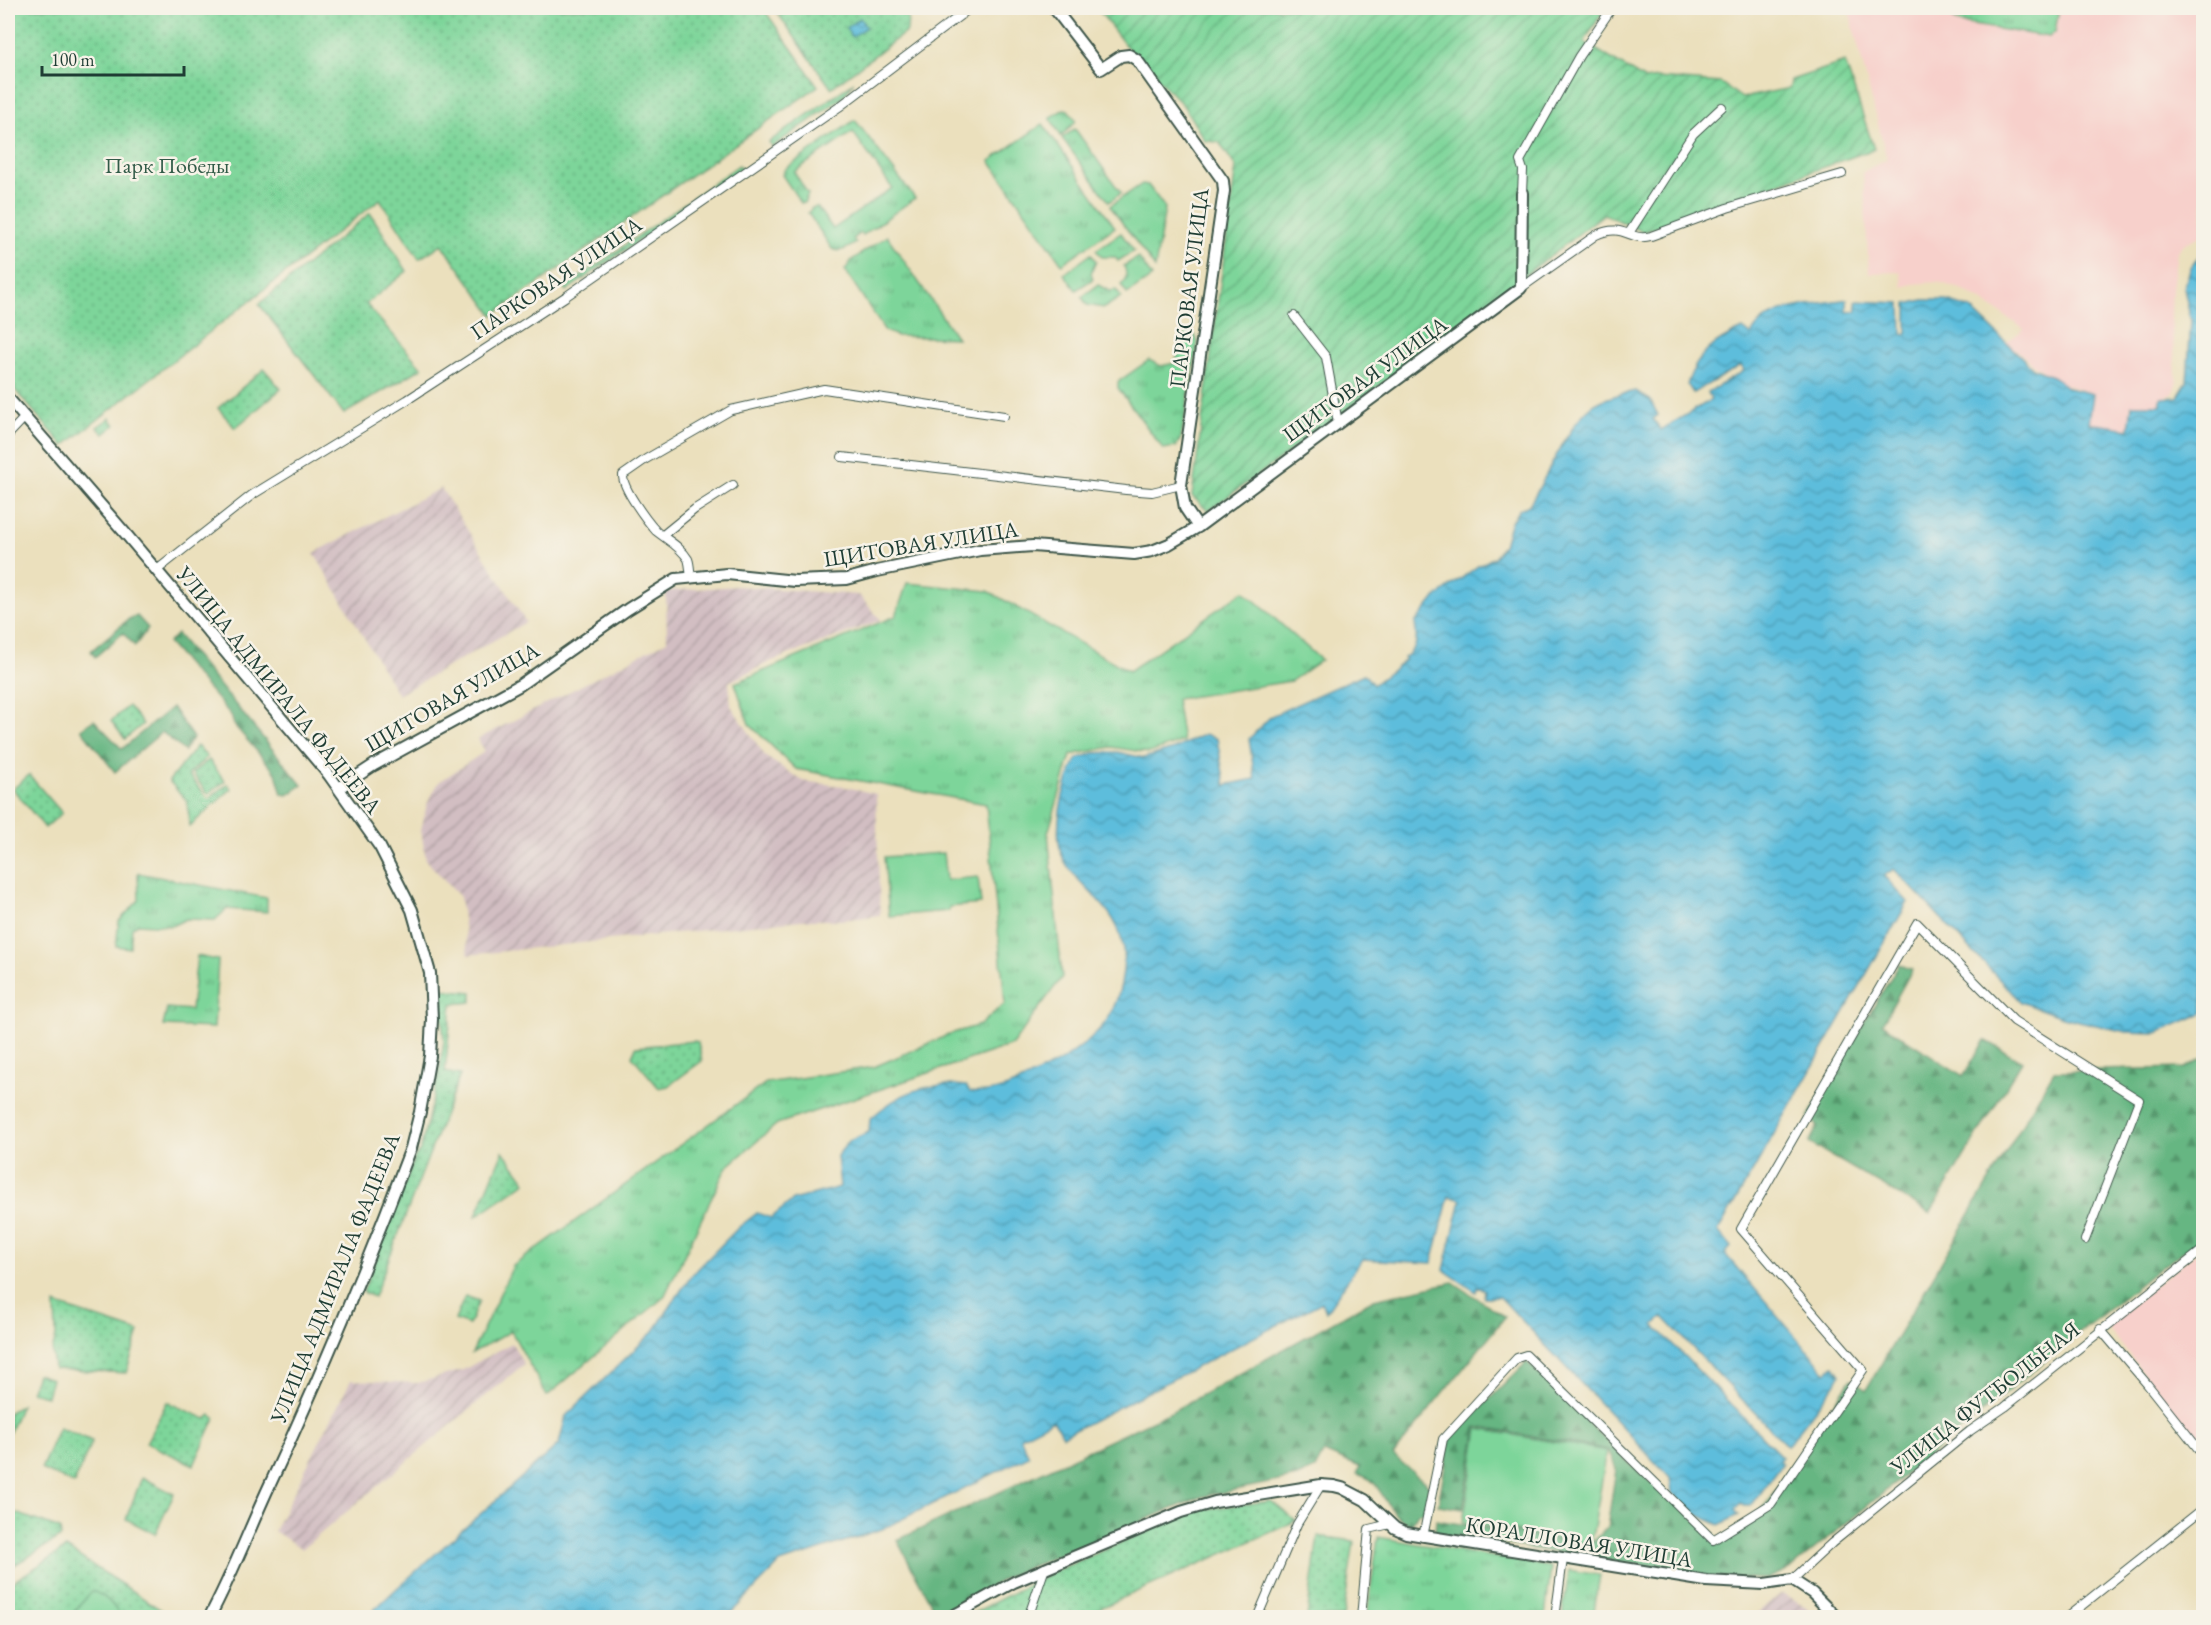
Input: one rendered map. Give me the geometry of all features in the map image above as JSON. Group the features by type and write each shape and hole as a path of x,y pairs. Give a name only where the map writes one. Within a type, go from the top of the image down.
{"main road":[{"name":"ПАРКОВАЯ УЛИЦА","path":"1054,8 1101,69 1121,56 1129,55 1137,60 1223,181 1224,192 1216,256 1181,485 1185,508 1198,527"},
{"path":"1521,288 1522,193"},
{"name":"ЩИТОВАЯ УЛИЦА","path":"339,788 363,771 520,685 628,609 676,579 727,574 795,581 847,579 980,550 1034,546 1134,554 1152,551 1169,544 1198,527 1521,288"},
{"name":"УЛИЦА АДМИРАЛА ФАДЕЕВА","path":"8,398 157,570 339,788 380,847 412,910 430,973 432,1019 430,1056 411,1148 322,1372 225,1587 209,1617"},
{"path":"949,1617 1014,1582 1199,1506 1322,1485 1334,1486 1365,1500 1390,1524"},
{"name":"КОРАЛЛОВАЯ УЛИЦА","path":"1390,1524 1400,1531 1423,1537 1706,1581 1764,1584 1792,1580"},
{"path":"1792,1580 1812,1593 1837,1617"}],"street":[{"name":"ПАРКОВАЯ УЛИЦА","path":"157,570 252,495 407,400 565,297 838,107 970,8"},
{"path":"1522,193 1523,170 1520,161 1579,56 1612,8"},
{"path":"1629,233 1693,134 1722,107"},
{"name":"ЩИТОВАЯ УЛИЦА","path":"1521,288 1608,229 1619,230 1642,238 1652,236 1727,208 1842,174"},
{"path":"1294,316 1326,357 1338,423"},
{"path":"691,578 689,561 675,544 647,519 624,485 623,475 646,459 731,410 824,389 1004,416"},
{"path":"8,435 25,417"},
{"path":"842,457 1126,490 1152,492 1181,485"},
{"path":"663,535 695,509 733,485"},
{"path":"1423,1537 1443,1439 1517,1358 1526,1355 1713,1540 1771,1504 1863,1370 1741,1229 1917,923 2014,1021 2139,1100 2085,1240"},
{"name":"УЛИЦА ФУТБОЛЬНАЯ","path":"1792,1580 1832,1543 1970,1431 2005,1407 2100,1329 2204,1249"},
{"path":"2100,1329 2204,1456"},
{"path":"1257,1617 1297,1524 1322,1485"},
{"path":"2066,1617 2204,1508"},
{"path":"1361,1617 1371,1528 1390,1524"},
{"path":"1555,1617 1563,1559"},
{"path":"1028,1617 1046,1568"}],"shaded area":[{"path":"1857,8 2203,8 2203,235 2185,243 2177,252 2171,317 2177,384 2173,394 2160,398 2160,404 2131,405 2128,428 2089,423 2094,394 2066,385 2035,366 2007,342 2024,329 1993,308 1961,289 1937,282 1903,287 1900,272 1869,273 1863,172 1887,159 1849,11"},
{"path":"441,488 526,622 398,695 314,553"},
{"path":"737,586 859,595 881,620 772,661 729,682 731,706 766,757 803,781 842,786 876,794 880,915 843,920 801,920 468,955 460,897 426,860 421,830 427,804 439,782 484,752 478,739 667,641 666,591"},
{"path":"2203,1247 2203,1450 2106,1325"},
{"path":"512,1343 524,1364 302,1549 274,1531 351,1380 418,1383 463,1370"},
{"path":"1782,1593 1806,1607 1816,1617 1752,1617"}],"green space":[{"name":"Парк Победы","path":"8,8 763,8 818,86 493,315 442,244 419,259 380,199 64,446 8,382"},
{"path":"774,8 914,8 908,14 907,31 831,88"},
{"path":"1097,8 1605,8 1584,42 1645,80 1657,78 1721,83 1742,98 1790,88 1791,80 1845,62 1874,149 1644,232 1604,214 1408,365 1208,511 1192,496 1236,167 1219,142 1205,141 1183,105 1125,45"},
{"path":"1952,8 2059,8 2055,32 2049,37 1960,23 1952,17"},
{"path":"854,82 842,98 772,147 769,142"},
{"path":"1064,109 1068,110 1075,122 1061,136 1050,118"},
{"path":"855,120 915,198 863,235 861,233 853,239 856,243 844,249 835,250 832,249 808,213 812,208 817,207 833,229 892,188 853,132 794,172 808,194 804,203 801,203 782,175 785,169"},
{"path":"1043,124 1115,227 1062,264 990,161"},
{"path":"1075,129 1121,193 1109,202 1062,138"},
{"path":"739,165 742,169 566,291 564,288"},
{"path":"1142,184 1148,185 1165,208 1155,268 1110,206"},
{"path":"370,213 407,271 366,304 422,368 344,414 259,304"},
{"path":"1121,233 1134,251 1118,261 1115,257 1102,257 1096,250"},
{"path":"887,236 957,338 897,336 885,331 845,270 852,260"},
{"path":"1091,254 1096,261 1091,273 1093,279 1076,290 1064,274"},
{"path":"1138,257 1152,277 1127,294 1121,285 1126,276 1124,266"},
{"path":"1098,285 1109,291 1116,290 1121,297 1104,308 1087,305 1082,297"},
{"path":"1188,333 1195,335 1198,342 1181,438 1176,447 1163,449 1118,388 1118,382 1149,360 1161,366 1175,363 1180,349 1178,340"},
{"path":"264,369 281,389 235,428 218,408"},
{"path":"110,418 115,425 104,434 97,427"},
{"path":"907,583 988,591 1129,671 1244,591 1321,660 1291,681 1176,699 1183,741 1149,753 1111,747 1071,755 1048,833 1062,977 1012,1045 777,1124 726,1168 664,1297 547,1396 511,1331 472,1353 513,1266 766,1083 874,1067 953,1033 980,1025 1005,1003 986,804 796,769 749,724 735,683 896,616"},
{"path":"137,616 148,628 135,646 123,633 95,657 91,651 129,619"},
{"path":"177,634 302,785 288,795 282,794 276,773 234,725 231,715 168,643"},
{"path":"128,706 143,724 125,739 111,721"},
{"path":"172,707 193,738 184,751 162,732 115,772 81,729 94,720 122,749"},
{"path":"197,746 207,757 188,774 208,799 228,784 231,789 190,826 187,801 169,781"},
{"path":"209,760 225,781 208,794 192,773"},
{"path":"29,775 62,813 45,828 13,789"},
{"path":"943,853 946,880 978,877 981,904 949,907 949,911 889,916 884,857"},
{"path":"138,873 267,898 267,912 227,909 215,920 186,919 172,926 138,924 132,928 130,948 116,946 119,921 139,900"},
{"path":"197,956 218,960 214,1028 163,1026 167,1008 191,1010"},
{"path":"1899,964 1912,970 1882,1024 1963,1076 1985,1040 2022,1061 1930,1213 1809,1143 1818,1126 1808,1117"},
{"path":"440,989 472,992 472,1002 452,1004 445,1072 460,1075 374,1297 363,1292 415,1157 420,1151 438,1078 444,1041"},
{"path":"698,1042 702,1061 668,1086 659,1088 632,1056 636,1047"},
{"path":"2203,1058 2203,1237 2153,1273 1791,1568 1767,1579 1711,1577 1435,1533 1436,1520 1590,1545 1607,1528 1616,1469 1608,1450 1477,1427 1463,1509 1438,1505 1450,1438 1527,1362 1630,1464 1721,1541 1762,1510 1851,1379 1866,1390 2054,1071 2185,1068"},
{"path":"503,1151 526,1182 476,1216"},
{"path":"1453,1282 1505,1317 1393,1455 1430,1487 1424,1512 1418,1513 1411,1525 1394,1513 1373,1481 1357,1474 1360,1467 1324,1452 1315,1469 1297,1477 1201,1497 1015,1573 937,1615 897,1540 1171,1412 1374,1299"},
{"path":"465,1296 479,1301 469,1325 455,1320"},
{"path":"55,1304 139,1332 126,1373 54,1369 52,1351 56,1336"},
{"path":"37,1374 52,1379 47,1396 31,1392"},
{"path":"167,1402 206,1419 211,1415 215,1418 194,1465 146,1443"},
{"path":"21,1405 8,1436 8,1413"},
{"path":"59,1427 92,1441 74,1484 41,1469"},
{"path":"1478,1429 1607,1451 1591,1544 1463,1522"},
{"path":"142,1477 174,1494 155,1534 126,1519"},
{"path":"1271,1501 1296,1521 1080,1617 964,1618 1053,1572 1197,1510"},
{"path":"8,1510 60,1529 61,1537 8,1569"},
{"path":"1318,1536 1354,1541 1343,1617 1307,1617"},
{"path":"1378,1537 1551,1567 1545,1617 1367,1617"},
{"path":"66,1548 172,1617 8,1617 8,1585"},
{"path":"1569,1570 1600,1575 1593,1617 1562,1617"},
{"path":"92,1591 109,1601 120,1617 70,1617"}],"water":[{"path":"860,18 866,27 852,37 846,28"},
{"path":"2203,253 2203,1013 2157,1033 2126,1032 2062,1017 2021,1002 1894,869 1884,876 1908,902 1718,1231 1731,1247 1725,1254 1826,1372 1834,1366 1840,1375 1787,1446 1663,1317 1654,1325 1782,1457 1779,1460 1782,1464 1751,1506 1740,1504 1735,1510 1739,1515 1719,1525 1692,1512 1672,1493 1670,1478 1500,1297 1484,1297 1485,1290 1477,1287 1476,1292 1444,1270 1461,1200 1449,1196 1432,1263 1362,1259 1326,1312 1322,1302 1063,1436 1053,1420 1020,1437 1029,1456 882,1529 780,1563 727,1617 370,1617 374,1610 395,1590 559,1444 566,1416 654,1331 690,1277 739,1227 757,1213 771,1218 793,1200 840,1187 837,1156 849,1141 869,1132 870,1119 881,1110 902,1096 926,1087 966,1086 970,1092 1004,1088 1025,1080 1069,1056 1103,1026 1113,1009 1121,984 1122,943 1119,930 1108,911 1069,868 1060,849 1060,809 1067,782 1077,759 1094,753 1117,752 1144,758 1174,749 1205,734 1217,739 1225,785 1255,779 1249,739 1271,716 1364,674 1373,685 1406,660 1404,658 1416,643 1415,623 1435,598 1478,566 1495,557 1505,542 1511,521 1519,510 1529,505 1566,438 1583,414 1592,406 1608,398 1636,391 1650,400 1658,415 1653,419 1661,430 1711,400 1708,392 1744,371 1741,365 1693,393 1687,384 1696,364 1708,350 1743,329 1751,335 1768,317 1780,312 1847,299 1847,312 1857,311 1856,301 1901,303 1902,334 1907,333 1907,304 1923,300 1944,300 1971,309 2033,368 2054,377 2068,388 2093,394 2089,423 2129,429 2132,405 2161,405 2161,398 2178,397 2187,382 2191,321 2184,288 2191,267"}]}
